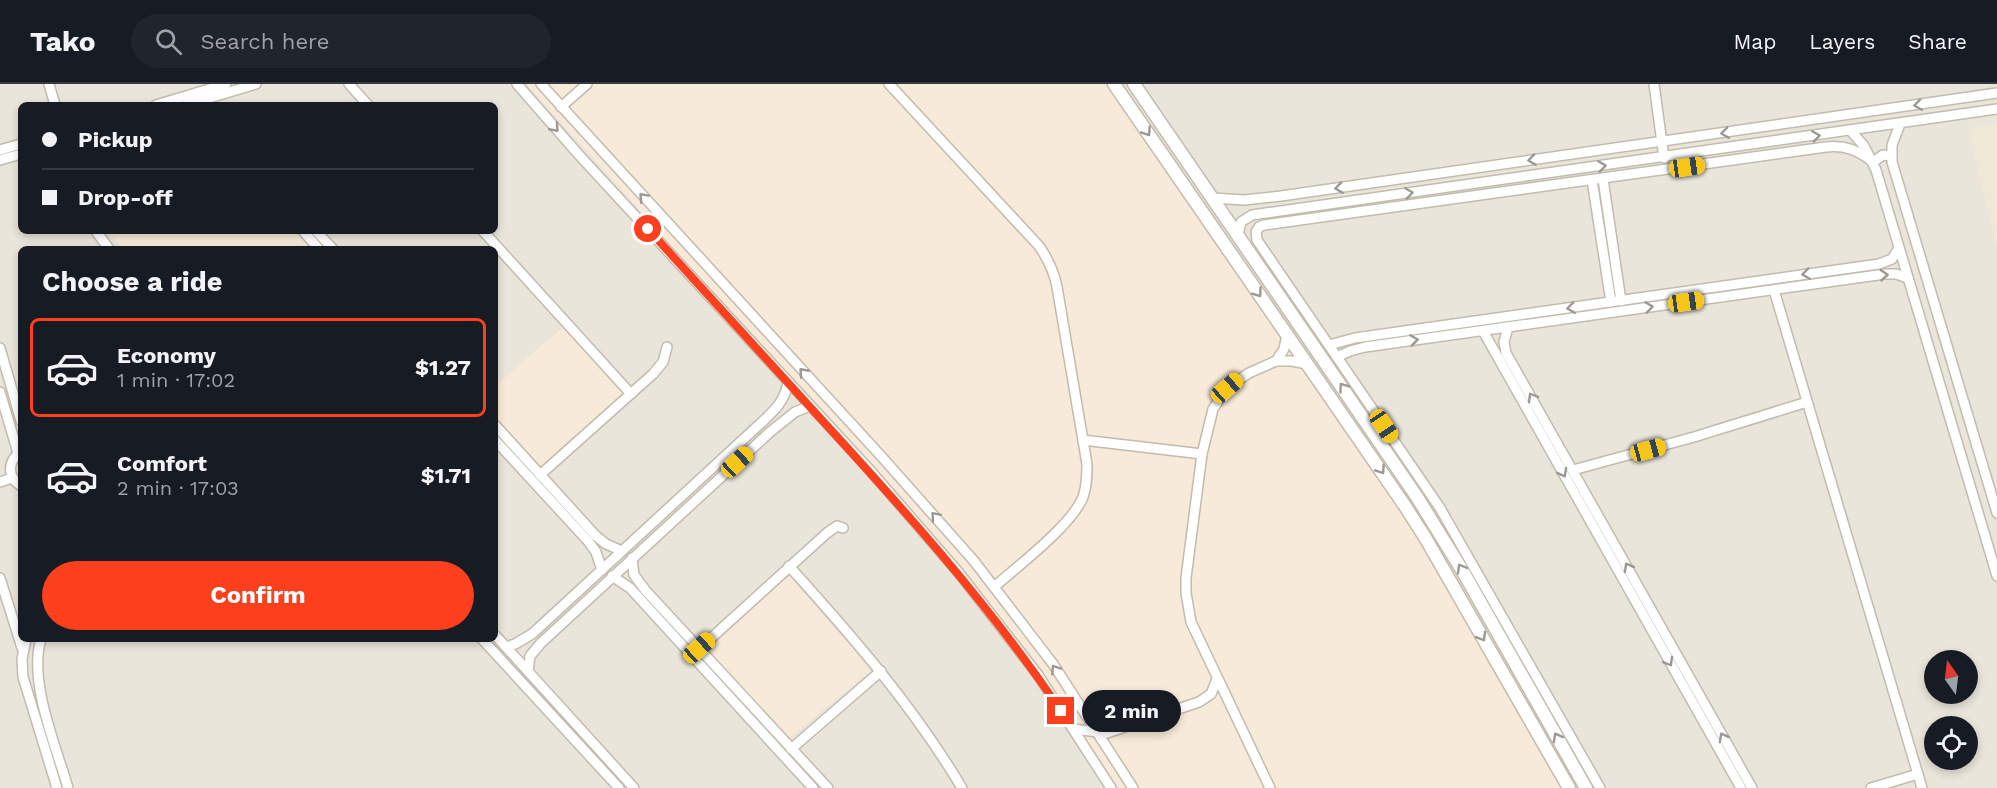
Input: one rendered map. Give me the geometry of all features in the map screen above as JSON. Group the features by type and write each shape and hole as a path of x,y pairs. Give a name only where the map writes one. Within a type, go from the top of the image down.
{"street":[{"path":"49,84 54,102"},
{"path":"166,102 226,84"},
{"path":"195,102 256,84"},
{"path":"349,84 365,102"},
{"path":"517,84 936,546 989,610 1038,675 1111,788"},
{"path":"541,84 942,525 994,587 1053,664 1103,735 1133,788"},
{"path":"561,107 587,84"},
{"path":"889,84 1039,246 1054,272 1087,464 1087,481 1083,497 1075,512 994,587"},
{"path":"1114,84 1426,539 1569,788"},
{"path":"1134,84 1439,530 1586,788"},
{"path":"1654,84 1664,158"},
{"path":"1212,198 1244,200 1281,196 1997,93"},
{"path":"212,102 217,95"},
{"path":"1950,100 1954,116"},
{"path":"1238,235 1241,222 1248,216 1997,109"},
{"path":"1900,124 1893,138 1891,156 1997,513"},
{"path":"1851,131 1864,146 1872,162 1997,576"},
{"path":"1778,141 1781,154"},
{"path":"0,150 18,145"},
{"path":"1600,788 1450,525 1255,235 1259,227 1826,147 1842,146 1859,152 1872,162"},
{"path":"584,160 598,148"},
{"path":"0,160 18,155"},
{"path":"1872,162 1883,155 1891,156"},
{"path":"1545,174 1547,186"},
{"path":"1603,178 1616,301"},
{"path":"1592,180 1616,301"},
{"path":"1281,196 1283,211"},
{"path":"98,234 108,246"},
{"path":"306,234 316,246"},
{"path":"319,234 330,246"},
{"path":"486,234 497,246"},
{"path":"498,247 631,393"},
{"path":"1329,345 1355,338 1883,263 1892,259 1899,248"},
{"path":"1839,270 1840,280"},
{"path":"1337,357 1365,347 1840,280 1890,274 1908,278"},
{"path":"1774,290 1922,788"},
{"path":"1508,327 1504,346 1505,361 1655,637 1741,788"},
{"path":"1483,331 1505,361 1573,470 1752,788"},
{"path":"1276,361 1284,349 1287,335"},
{"path":"540,475 658,369 666,356 667,347"},
{"path":"0,348 18,411"},
{"path":"1270,788 1191,622 1185,593 1202,454 1209,420 1219,398 1236,380 1276,361 1307,364"},
{"path":"506,647 532,634 761,423 784,399 788,382"},
{"path":"0,392 18,447"},
{"path":"1573,470 1671,444 1807,402"},
{"path":"528,671 530,656 541,643 612,576 770,432 795,412 810,406"},
{"path":"1345,418 1353,415 1358,409"},
{"path":"761,423 770,432"},
{"path":"498,428 540,475 588,535 602,570"},
{"path":"1359,439 1363,433 1372,431"},
{"path":"852,452 867,440"},
{"path":"1083,440 1202,454"},
{"path":"498,443 588,535 622,551"},
{"path":"0,482 11,474 12,460 18,455"},
{"path":"0,472 11,474 18,482"},
{"path":"699,648 834,527 843,528"},
{"path":"632,558 634,574 642,594 803,770 828,788"},
{"path":"789,566 880,671 925,731 962,788"},
{"path":"612,576 642,594 699,648 791,749 813,788"},
{"path":"0,578 18,634"},
{"path":"1655,637 1664,632"},
{"path":"532,634 541,643"},
{"path":"498,638 634,788"},
{"path":"20,642 23,650"},
{"path":"25,642 23,677 57,788"},
{"path":"39,642 36,662 38,683 68,788"},
{"path":"485,642 619,788"},
{"path":"791,749 880,671"},
{"path":"1073,729 1103,735 1199,702 1211,694 1217,679"},
{"path":"1090,755 1103,735"},
{"path":"49,762 59,758"},
{"path":"1871,788 1918,774"}],"shaded area":[{"path":"0,84 527,84 953,558 1038,666 1119,788 0,788"},
{"path":"527,84 1121,84 1361,435 1567,788 1119,788 1038,666 953,558"},
{"path":"1121,84 1997,84 1997,788 1567,788"},
{"path":"1997,124 1997,244 1996,244 1968,128"},
{"path":"108,234 311,234 322,246 121,246"},
{"path":"563,327 624,393 535,477 498,436 498,383"},
{"path":"789,576 871,670 781,745 700,657"}],"route":[{"path":"648,229 868,468 944,555 1008,634 1061,711"}]}
